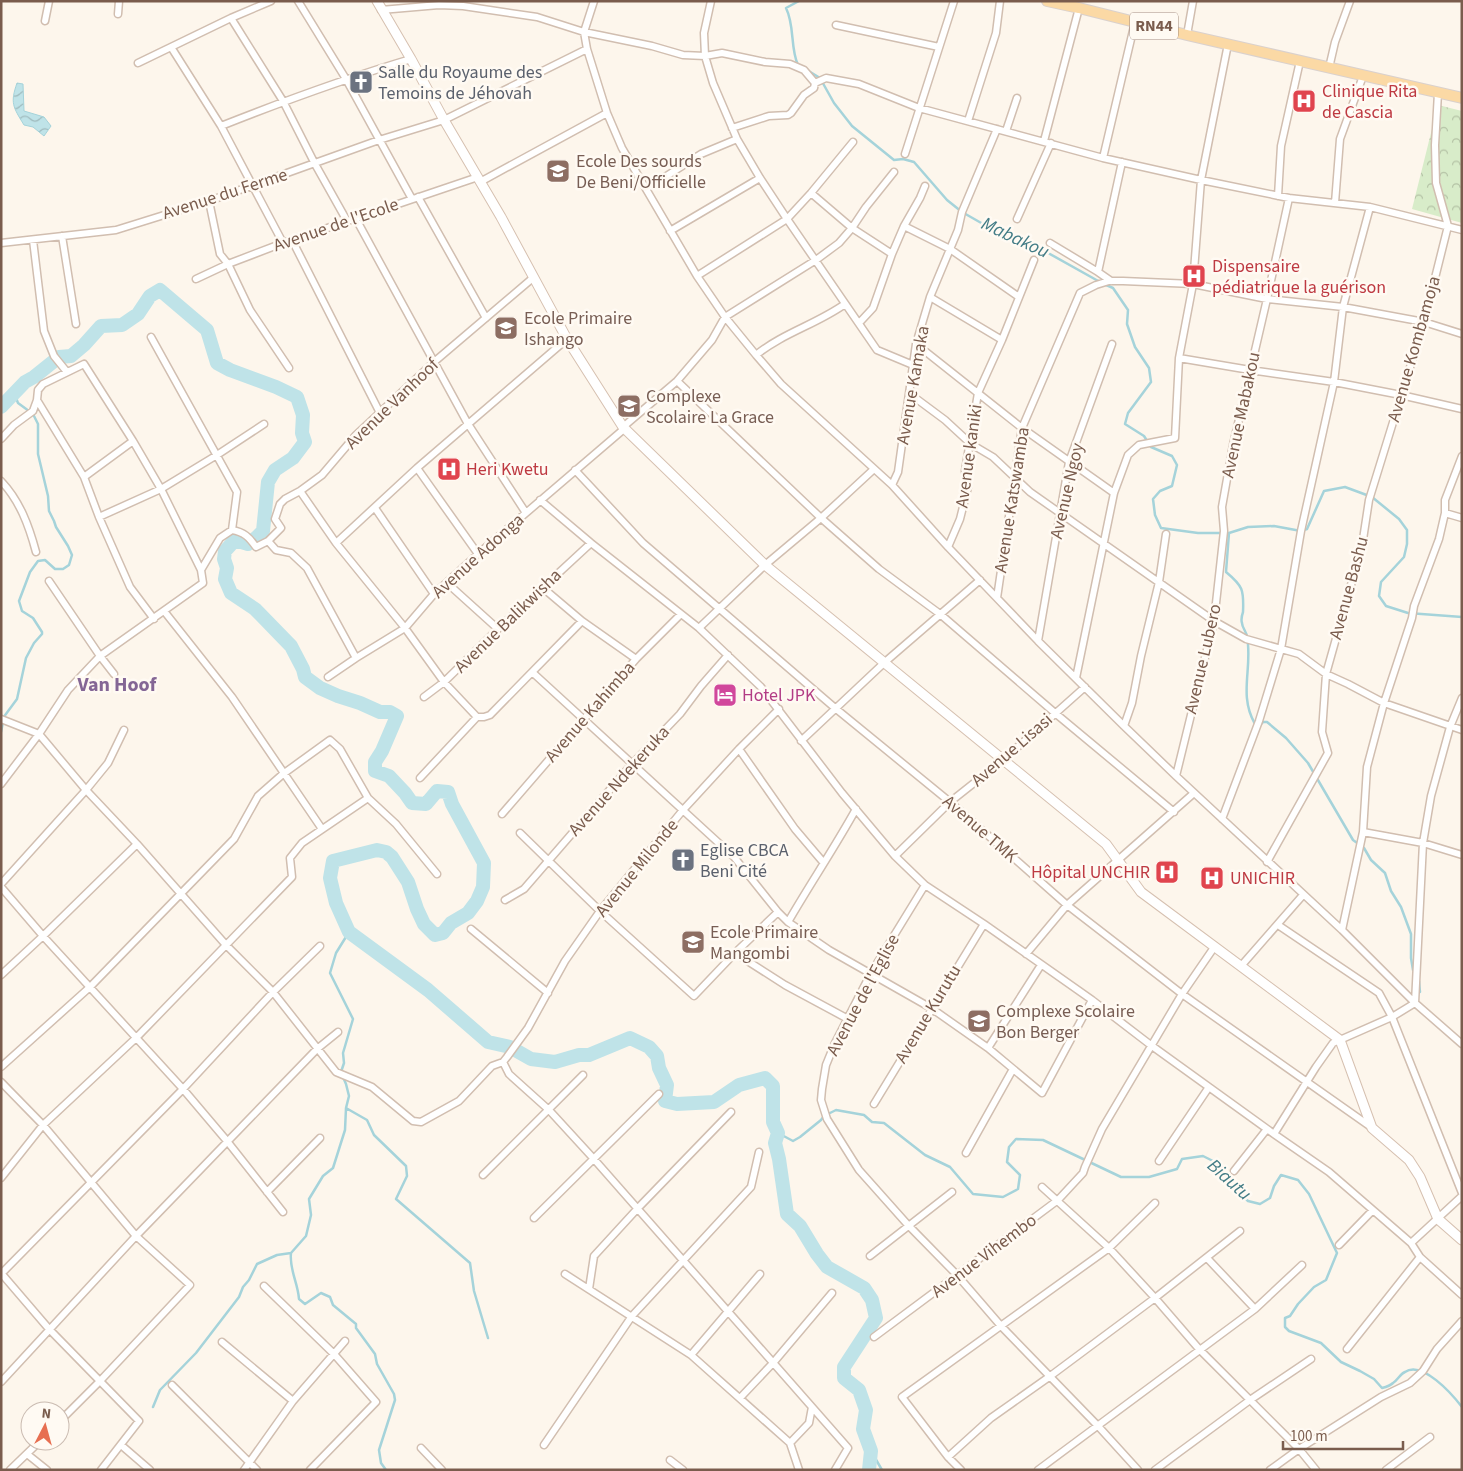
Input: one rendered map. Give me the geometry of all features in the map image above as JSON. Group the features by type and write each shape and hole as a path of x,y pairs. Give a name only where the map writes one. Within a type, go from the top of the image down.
{"main road":[{"name":"RN44","path":"1047,1 1063,3 1187,35 1462,98"}],"street":[{"path":"45,20 49,1"},
{"path":"118,14 119,1"},
{"path":"138,64 231,18 271,1"},
{"path":"298,1 486,318"},
{"path":"594,1 584,32 587,49 607,113 622,148 697,276 725,317 756,355 781,384 892,484 948,547 1038,642 1124,726 1267,862 1342,930 1415,1002 1462,1044"},
{"path":"711,1 704,33 706,56 713,83 737,139 787,219 845,304 860,322 877,350 913,365"},
{"path":"905,154 954,1"},
{"path":"968,121 996,33 1000,1"},
{"path":"1187,35 1193,1"},
{"path":"1329,68 1335,42 1350,1"},
{"path":"379,6 463,6 537,17 584,32 684,54 706,56 722,53 765,62 790,64 804,70 816,82"},
{"path":"379,6 501,216 567,339 623,428 765,565 1106,844 1141,892 1340,1040 1372,1128 1409,1160 1420,1177 1438,1219 1462,1240"},
{"path":"1017,219 1047,142 1079,8"},
{"path":"231,18 283,101 347,221"},
{"path":"1103,158 1135,22"},
{"path":"836,24 939,47"},
{"path":"1076,678 1114,494 1128,455 1140,445 1175,438 1179,358 1193,284 1201,180 1228,44"},
{"path":"171,47 221,126 283,243"},
{"name":"Avenue du Ferme","path":"1,243 116,230 252,186 379,140 444,120 587,49"},
{"path":"221,126 283,101 411,59"},
{"path":"1278,196 1281,146 1300,61"},
{"path":"1334,204 1340,139 1363,76"},
{"path":"732,128 769,116 792,113 804,95 814,88 816,82 826,78 859,84 919,108 1103,158 1278,196 1370,207 1462,230"},
{"path":"1438,93 1435,145 1436,183 1448,226"},
{"path":"1006,131 1017,98"},
{"name":"Avenue de l'Ecole","path":"196,279 228,264 283,243 415,198 479,179 607,113"},
{"name":"Avenue Kamaka","path":"892,484 898,472 916,344 930,297 958,230 962,212 997,129"},
{"path":"646,189 701,154 737,139"},
{"path":"697,276 787,219 812,193 852,142"},
{"path":"1098,272 1122,162"},
{"path":"725,317 816,260 838,243 852,228 894,172"},
{"path":"670,231 760,178"},
{"path":"860,322 873,308 892,254 925,186"},
{"path":"812,193 852,228 892,254"},
{"name":"Avenue Mabakou","path":"1223,540 1222,507 1233,445 1289,198"},
{"path":"209,200 220,254 228,264 250,310 289,368"},
{"path":"1222,819 1258,724 1281,649 1301,531 1334,382 1343,307 1370,207"},
{"path":"356,219 468,424 526,513"},
{"path":"904,226 950,249 1019,297"},
{"name":"Avenue Kombamoja","path":"1369,500 1424,322 1448,226"},
{"path":"62,236 76,324"},
{"path":"33,240 44,331 54,356 65,370"},
{"path":"292,240 380,413"},
{"path":"1050,243 1110,281 1193,284 1267,299 1343,307 1424,322 1462,334"},
{"name":"Avenue kaniki","path":"948,547 960,519 968,487 965,472 978,393 1002,340 1034,260"},
{"name":"Avenue Vanhoof","path":"268,540 281,528 275,520 280,504 285,498 300,491 322,475 356,435 434,362 534,278"},
{"name":"Avenue Katswamba","path":"997,598 1022,428 1080,293 1110,281"},
{"path":"930,297 1002,340"},
{"path":"756,355 770,344 832,313 845,304"},
{"name":"Avenue Adonga","path":"328,677 406,628 434,594 677,381 712,340 725,317"},
{"path":"151,336 237,492 232,530"},
{"path":"336,543 417,468 567,339"},
{"path":"916,344 1022,428 1114,494"},
{"name":"Avenue Ngoy","path":"1038,642 1069,462 1112,344"},
{"path":"1179,358 1334,382 1462,409"},
{"path":"1,439 14,425 32,412 37,400 38,390 43,384 65,370 84,364 161,489 201,570 203,583 100,656 68,690 39,734 1,784"},
{"path":"677,381 821,518 879,569 940,614 1174,812"},
{"path":"910,394 946,420 971,444 993,458 1030,492 1214,621 1247,639 1299,654 1326,674 1384,703 1462,730"},
{"path":"37,400 84,477 99,517 130,587 154,619"},
{"path":"99,517 161,489 264,424"},
{"path":"84,477 133,441"},
{"path":"1342,930 1364,832 1367,768 1384,703 1412,618 1414,606 1439,539 1445,513 1445,500 1462,456"},
{"path":"417,468 478,554"},
{"path":"699,628 765,565 821,518 874,469"},
{"name":"Avenue TMK","path":"575,470 643,543 835,708 950,802 1067,905 1182,994 1372,1128"},
{"path":"1,481 20,508 36,552"},
{"path":"300,491 336,543 406,628 444,682 477,716 484,717 490,715 582,621"},
{"path":"540,500 591,543 699,628 761,687 856,809 895,856 925,885 1092,1000 1152,1046 1329,1172 1411,1243 1420,1257 1462,1294"},
{"name":"Avenue Bashu","path":"1267,862 1328,753 1322,732 1326,674 1362,546 1369,500"},
{"path":"375,508 434,594"},
{"path":"1445,513 1462,518"},
{"path":"201,570 220,538 232,530 240,531 248,536 256,547 268,540 276,550 291,554 307,568 356,658"},
{"path":"1124,726 1132,703 1159,582 1166,534"},
{"name":"Avenue Lubero","path":"1176,776 1214,621 1223,540"},
{"name":"Avenue Balikwisha","path":"424,697 444,682 591,543"},
{"name":"Avenue Katswamba","path":"885,662 980,580"},
{"path":"49,581 114,674"},
{"path":"447,583 498,629"},
{"path":"543,588 582,621 636,658"},
{"path":"164,611 232,697 322,829"},
{"name":"Avenue Kahimba","path":"502,814 636,658 681,614"},
{"name":"Avenue Ndekeruka","path":"505,900 524,889 632,764 680,714 728,655"},
{"path":"801,740 885,662"},
{"path":"532,672 734,858 788,922 829,950 931,1008 988,1048 1042,1093 1092,1000"},
{"name":"Avenue Lisasi","path":"895,856 950,802 1003,760 1085,686"},
{"path":"1415,1002 1423,843 1431,796 1450,727 1462,698"},
{"name":"Avenue Milonde","path":"318,1049 336,1072 372,1087 412,1121 421,1122 459,1100 492,1066 505,1059 518,1043 565,961 600,911 683,810 739,748 779,709"},
{"path":"420,778 477,716"},
{"path":"1,719 39,734 86,790 137,844 226,945 273,992 318,1049"},
{"path":"124,730 108,763 1,886 43,936 183,1089 283,1212"},
{"path":"1,1068 90,987 234,839 258,796 283,774 330,740 340,749 368,798 396,824 437,874"},
{"path":"739,748 795,829 823,862"},
{"path":"1026,954 1067,905 1194,793"},
{"path":"1,1178 43,1125 136,1038 292,877 290,858 302,843 368,798"},
{"path":"788,922 823,862 838,842 856,809"},
{"path":"1364,832 1423,843 1462,855"},
{"path":"520,833 600,911 694,996 778,912"},
{"path":"1,975 137,844"},
{"name":"Avenue de l'Eglise","path":"908,1225 859,1170 827,1119 821,1100 826,1065 835,1043 871,973 925,885"},
{"path":"1241,966 1303,895"},
{"name":"Avenue Kurutu","path":"874,1104 984,924"},
{"path":"1278,925 1379,993 1392,1017 1462,1195 1411,1243"},
{"path":"471,929 548,993"},
{"path":"101,1470 139,1421 49,1328 2,1273 183,1089 273,992 320,946"},
{"name":"Avenue Vihembo","path":"874,1337 1058,1200 1083,1174 1084,1167 1102,1129 1182,994 1215,946"},
{"path":"735,953 785,984 848,1019"},
{"path":"988,1048 1041,965"},
{"path":"1274,1134 1333,1043 1392,1017 1415,1002"},
{"path":"1,1382 49,1328 227,1141 318,1049 338,1032"},
{"path":"505,1059 509,1074 549,1110 593,1158 848,1448 835,1470"},
{"path":"966,1153 1013,1069"},
{"path":"483,1175 583,1076"},
{"path":"1,1082 43,1125 136,1236 190,1285 70,1411"},
{"path":"1159,1161 1209,1087"},
{"path":"534,1218 660,1094"},
{"path":"589,1289 594,1256 731,1112"},
{"path":"1234,1171 1267,1128"},
{"path":"267,1192 320,1138"},
{"path":"544,1445 632,1316 750,1187 759,1152"},
{"path":"1042,1187 1109,1248 1156,1298 1199,1349 1299,1449 1316,1470"},
{"path":"870,1256 952,1192"},
{"path":"961,1470 948,1457 902,1397 1109,1248 1156,1203"},
{"path":"1339,1245 1372,1211"},
{"path":"908,1225 957,1275 1001,1326 1138,1470"},
{"path":"948,1457 991,1418 1156,1298 1240,1231"},
{"path":"1347,1349 1420,1257"},
{"path":"1207,1258 1255,1309"},
{"path":"1038,1470 1255,1309 1302,1265"},
{"path":"565,1274 691,1355 790,1443 799,1470"},
{"path":"691,1355 760,1274"},
{"path":"264,1286 334,1354 376,1402 310,1470"},
{"path":"740,1398 832,1293"},
{"path":"1270,1470 1299,1449 1381,1397 1410,1384 1462,1321"},
{"path":"244,1470 293,1401 345,1341"},
{"path":"222,1342 293,1401"},
{"path":"1155,1470 1250,1400 1311,1359"},
{"path":"172,1385 257,1470"},
{"path":"790,1443 809,1423 812,1407"},
{"path":"1386,1470 1430,1437"},
{"path":"121,1446 150,1470"},
{"path":"421,1448 442,1470"},
{"path":"10,1470 30,1451"},
{"path":"27,1454 47,1470"},
{"path":"670,1460 683,1470"}],"green space":[{"path":"1438,105 1462,111 1462,223 1412,209"}],"water":[{"path":"17,83 23,84 24,111 44,117 51,126 44,136 33,127 24,125 17,114 13,100"}],"waterway":[{"name":"Mabakou","path":"798,65 794,51 791,22 786,8 799,1"},
{"name":"Mabakou","path":"807,70 820,78 834,103 852,126 894,160 903,159 914,162 947,200 962,212 1011,240 1041,249 1100,282"},
{"path":"1104,284 1113,288 1128,310 1127,324 1135,347 1149,368 1151,382 1128,413 1125,424 1144,436 1151,447 1172,456 1177,465 1172,486 1160,491 1153,499 1155,515 1161,528 1198,533 1229,533 1248,527 1274,526 1301,531 1307,529 1324,491 1345,487 1372,497 1399,519 1407,530 1407,544 1404,557 1381,582 1379,596 1386,606 1408,613 1462,617"},
{"path":"1,407 25,382 59,357 71,356 101,326 122,325 138,314 150,296 160,290 207,330 217,363 297,397 303,415 302,433 305,442 293,458 275,470 268,482 263,531 248,544 235,540 225,551 224,559 227,568 225,579 231,593 255,609 291,646 305,677 320,688 338,696 380,712 390,712 397,716 382,751 375,762 375,771 389,776 412,803 426,804 437,791 448,792 452,804 484,863 483,887 477,901 468,913 451,923 443,933 435,935 424,924 408,882 392,857 386,852 377,850 333,861 330,878 336,903 349,932 428,990 488,1042 510,1047 531,1059 555,1062 579,1055 589,1055 630,1038 649,1047 657,1056 659,1068 667,1085 665,1101 677,1104 714,1102 739,1085 765,1078 773,1086 773,1122 778,1133 775,1143 787,1214 800,1226 827,1267 864,1288 872,1300 876,1318 844,1367 844,1378 859,1390 866,1410 863,1429 871,1451 869,1470"},
{"path":"3,718 17,699 26,658 34,643 42,634 33,618 22,611 19,601 30,572 38,561 45,560 55,569 63,569 69,565 72,555 49,511 48,496 38,454 38,424 33,414 18,403 14,393"},
{"path":"1229,533 1226,572 1236,581 1243,593 1242,620 1247,635 1247,702 1250,713 1255,724 1260,725 1263,722 1267,722 1286,738 1308,763 1353,840 1364,848 1371,860 1385,873 1391,891 1401,907 1411,934 1411,958 1413,970 1417,971"},
{"path":"1,732 3,722"},
{"path":"341,1072 344,1063 343,1053 353,1019 330,973 336,953 349,932"},
{"path":"1419,981 1420,992"},
{"path":"343,1077 349,1096 346,1108 345,1130 333,1168 323,1176 309,1199 311,1215 306,1236 291,1253 291,1265 299,1299 305,1304 321,1293 330,1297 333,1305 356,1324 356,1328 375,1354 377,1364 394,1394 395,1400 379,1450 381,1463 386,1470"},
{"path":"346,1108 367,1120 374,1135 406,1166 407,1176 396,1199 470,1263 474,1291 488,1338"},
{"name":"Biautu","path":"778,1133 793,1141 824,1116 836,1110 864,1115 872,1122 884,1123 925,1155 950,1167 973,1194 1003,1197 1018,1189 1020,1175 1007,1162 1009,1147 1016,1139 1043,1140 1121,1177 1149,1177 1177,1169 1182,1159 1203,1156 1213,1161 1232,1187 1248,1201 1260,1204 1270,1198 1274,1186 1281,1175 1298,1180 1309,1194 1337,1253 1326,1280 1314,1287 1290,1316 1285,1318 1285,1327 1289,1331 1321,1343 1341,1362 1374,1379 1382,1388 1391,1385 1405,1372 1412,1370 1428,1374 1444,1387 1462,1407"},
{"path":"153,1407 160,1390 196,1353 239,1297 257,1264 277,1255 291,1253"},
{"path":"871,1451 882,1470"}],"place":[{"name":"Salle du Royaume des Temoins de Jéhovah","path":"361,82"},
{"name":"Clinique Rita de Cascia","path":"1304,101"},
{"name":"Ecole Des sourds De Beni/Officielle","path":"558,171"},
{"name":"Dispensaire pédiatrique la guérison","path":"1194,276"},
{"name":"Ecole Primaire Ishango","path":"506,328"},
{"name":"Complexe Scolaire La Grace","path":"629,406"},
{"name":"Heri Kwetu","path":"449,469"},
{"name":"Hotel JPK","path":"725,695"},
{"name":"Eglise CBCA Beni Cité","path":"683,860"},
{"name":"Hôpital UNCHIR","path":"1167,872"},
{"name":"UNICHIR","path":"1212,878"},
{"name":"Ecole Primaire Mangombi","path":"693,942"},
{"name":"Complexe Scolaire Bon Berger","path":"979,1021"}],"district":[{"name":"Van Hoof","path":"117,685"}]}
